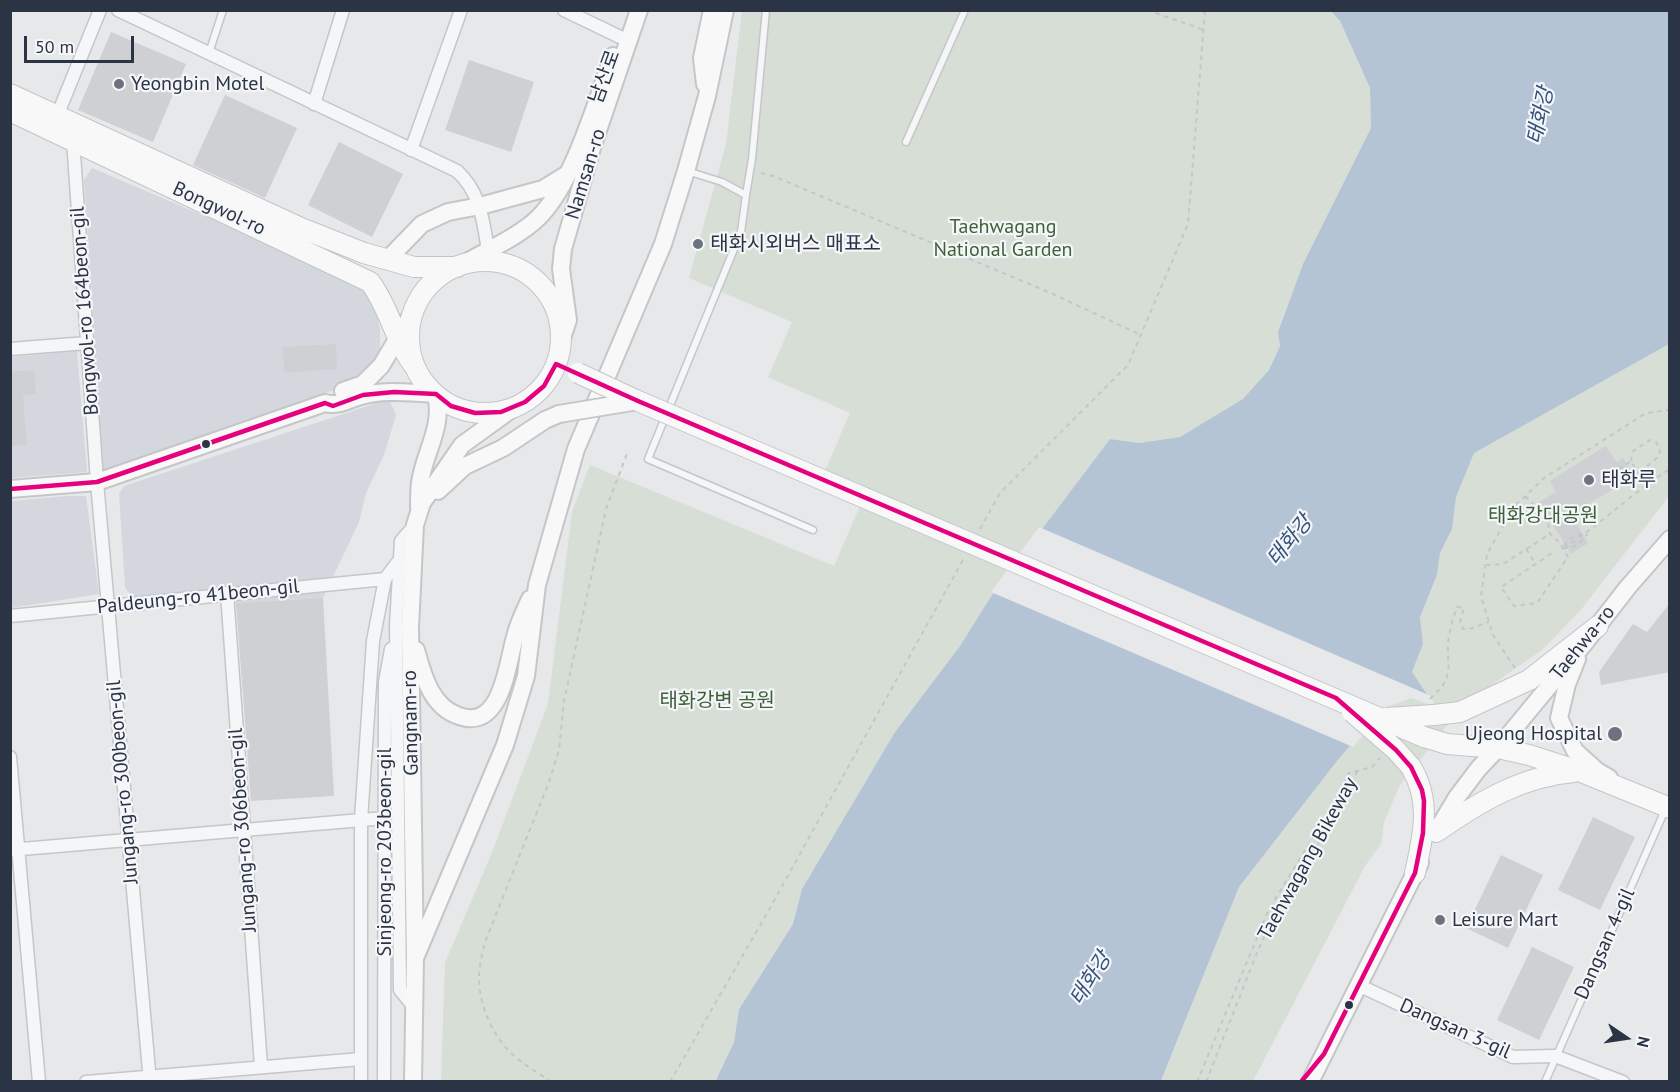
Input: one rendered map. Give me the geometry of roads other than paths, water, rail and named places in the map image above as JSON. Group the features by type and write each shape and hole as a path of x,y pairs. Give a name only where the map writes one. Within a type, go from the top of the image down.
{"main road":[{"name":"남산로","path":"489,255 538,218 552,201 580,144 620,38 628,10"},
{"name":"Namsan-ro","path":"561,341 568,321 561,269 563,249 592,148 639,10"},
{"path":"706,96 702,58 712,10"},
{"path":"415,958 505,745 526,676 537,585 576,449 663,244 706,96 725,10"},
{"path":"10,94 55,123"},
{"name":"Bongwol-ro","path":"10,111 55,123 168,168 301,228 364,253 416,267 458,266"},
{"name":"Bongwol-ro","path":"55,123 73,140 370,282 378,292 404,352 415,367"},
{"path":"387,260 422,224 448,212 543,189 567,174"},
{"path":"489,255 530,275 544,289 555,306 561,341 556,364 544,386 525,402 501,412 476,413 451,406 430,390 415,367 409,345 411,321 415,309 419,299 432,282 449,270 489,255"},
{"path":"10,489 97,482 325,403 332,395 363,384 381,366 415,309"},
{"path":"556,364 1424,736 1447,744 1498,748 1528,755 1579,771 1668,808"},
{"path":"325,403 333,406 363,395 394,392 436,394"},
{"path":"417,518 420,482 436,435 439,405 436,394"},
{"path":"417,518 465,466 503,448 545,420 559,414 638,401"},
{"name":"Gangnam-ro","path":"413,1082 415,958 403,626 417,518 422,503 462,445 516,406"},
{"name":"Taehwa-ro","path":"1310,1082 1436,832 1457,797 1670,539"},
{"path":"403,626 423,675 437,700 449,713 465,718 479,717 492,709 501,694 520,620 537,585"},
{"path":"1382,718 1430,710 1460,712 1529,680 1598,626"},
{"path":"1583,645 1568,684 1559,718 1575,751 1597,771 1635,794"},
{"path":"1336,698 1396,750 1411,767 1420,784 1424,801 1423,833 1415,873"},
{"path":"1436,832 1477,804 1504,791 1534,779 1579,771"}],"street":[{"path":"55,123 100,10"},
{"path":"118,10 457,171 468,181 478,196 489,255"},
{"path":"314,104 343,10"},
{"path":"411,150 462,10"},
{"path":"564,10 620,38"},
{"name":"Bongwol-ro 164beon-gil","path":"73,140 97,482"},
{"path":"10,349 87,343"},
{"name":"Jungang-ro 300beon-gil","path":"97,482 150,1078"},
{"path":"413,1006 400,990 403,626 398,562 401,541 417,518"},
{"path":"361,1082 361,820 373,641 385,579 398,562"},
{"name":"Paldeung-ro 41beon-gil","path":"10,616 385,579"},
{"name":"Jungang-ro 306beon-gil","path":"227,593 261,1066"},
{"name":"Sinjeong-ro 203beon-gil","path":"384,1082 385,682 403,626"},
{"path":"10,757 14,849 39,1082"},
{"path":"14,849 385,818"},
{"name":"Dangsan 3-gil","path":"1358,985 1513,1057 1555,1056 1623,1082"},
{"path":"86,1082 361,1059"}],"lane":[{"path":"209,54 223,10"},
{"path":"766,10 741,232 648,459 813,530"},
{"path":"906,142 965,10"},
{"path":"686,171 722,182 746,195"},
{"name":"Dangsan 4-gil","path":"1545,1082 1668,808"}],"water":[{"name":"태화강","path":"1331,11 1669,11 1669,344 1474,453 1456,497 1452,529 1440,553 1437,575 1420,617 1423,644 1412,672 1432,702 1411,695 1385,705 1337,761 1239,887 1161,1081 715,1082 734,1042 739,1009 793,924 802,889 895,732 960,646 990,598 1110,439 1139,443 1180,437 1243,399 1269,370 1280,346 1278,332 1303,264 1371,128 1370,88 1340,21"}],"place":[{"name":"Yeongbin Motel","path":"119,84"},
{"name":"태화시외버스 매표소","path":"698,244"},
{"name":"태화루","path":"1589,480"},
{"name":"Ujeong Hospital","path":"1615,734"},
{"name":"Leisure Mart","path":"1440,920"}],"park label":[{"name":"Taehwagang National Garden","path":"1003,238"},
{"name":"태화강대공원","path":"1543,516"},
{"name":"태화강변 공원","path":"717,701"}]}
